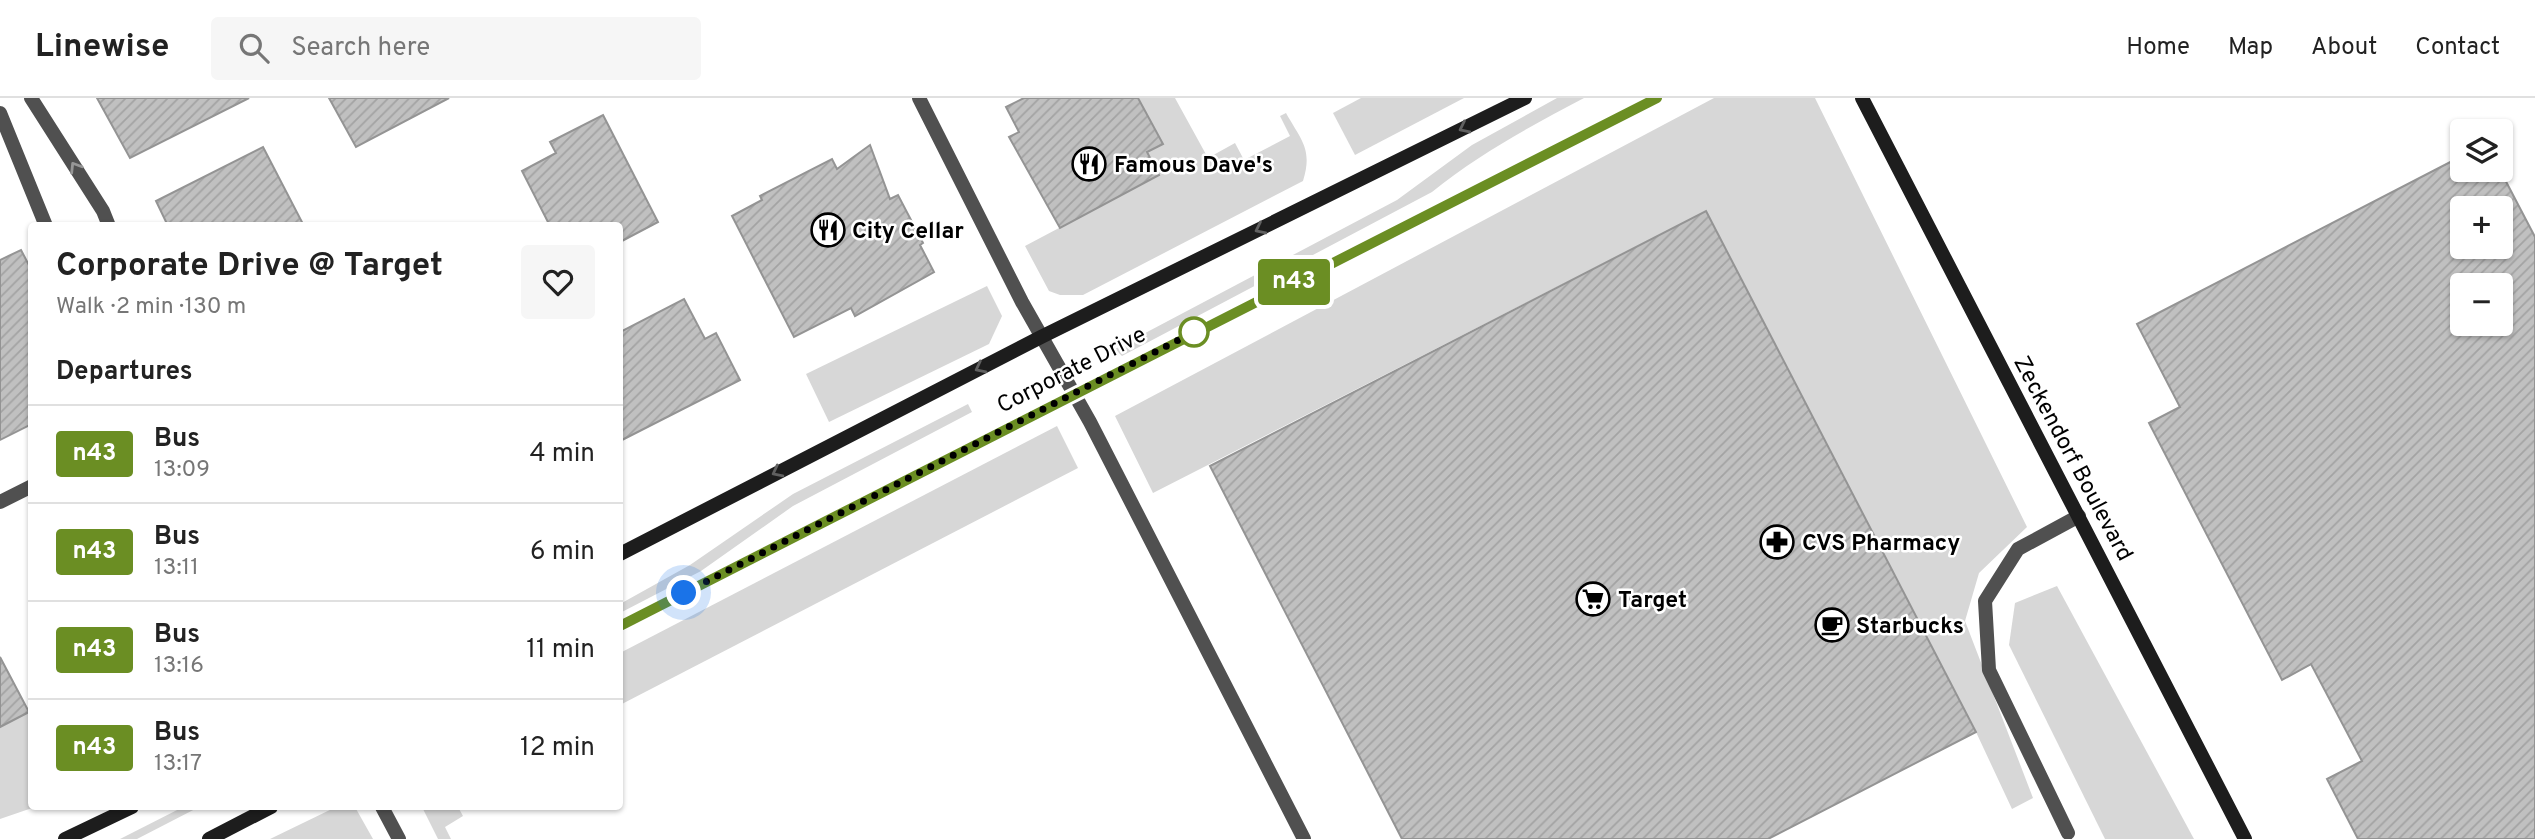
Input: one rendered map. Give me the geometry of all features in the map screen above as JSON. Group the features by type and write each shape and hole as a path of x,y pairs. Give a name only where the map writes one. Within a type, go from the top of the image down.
{"main road":[{"name":"Corporate Drive","path":"623,552 1041,337 1525,98"},
{"name":"Corporate Drive","path":"623,624 1657,98"},
{"name":"Zeckendorf Boulevard","path":"1862,98 2245,839"},
{"path":"65,839 126,810"},
{"path":"209,839 265,810"}],"street":[{"path":"31,98 107,222"},
{"path":"919,98 1041,337 1090,422 1304,839"},
{"path":"0,113 44,222"},
{"path":"0,502 28,488"},
{"path":"2068,833 1989,670 1985,601 2018,549 2079,516"},
{"path":"384,810 399,839"}],"shaded area":[{"path":"1138,98 1175,98 1208,158 1235,143 1244,160 1290,136 1280,116 1286,113 1301,138 1306,153 1303,181 1083,295 1060,295 1049,291 1025,246 1159,175 1147,152 1162,144"},
{"path":"1361,98 1464,98 1355,155 1333,113"},
{"path":"1557,98 1584,98 1487,153 1432,192 1122,356 1115,349 1397,200 1472,145"},
{"path":"1714,98 1815,98 2027,527 1979,573 1965,621 2033,798 2012,809 1976,732 1706,211 1153,493 1115,416"},
{"path":"987,286 1002,316 989,344 829,422 806,374"},
{"path":"968,404 972,412 793,506 701,571 623,611 623,602 690,565 793,494"},
{"path":"1057,426 1078,468 623,703 623,651"},
{"path":"2057,586 2194,839 2105,839 2009,645 2015,603"},
{"path":"28,713 28,809 0,819 0,727"},
{"path":"177,810 193,810 137,839 120,839"},
{"path":"330,810 357,810 373,839 270,839"},
{"path":"424,810 460,810 463,816 445,827 451,839 438,839"}],"building":[{"path":"97,98 249,98 130,158"},
{"path":"329,98 449,98 356,147"},
{"name":"Famous Dave's","path":"1024,98 1138,98 1163,144 1147,152 1159,175 1060,228 1009,137 1019,132 1006,107"},
{"path":"603,115 658,222 623,240 623,222 548,222 522,171 556,153 550,142"},
{"name":"City Cellar","path":"870,145 890,199 898,195 923,243 920,245 934,272 855,316 851,308 794,337 732,216 762,200 760,196 832,159 837,169"},
{"path":"263,147 302,222 166,222 156,201"},
{"path":"2450,162 2450,182 2506,182 2535,237 2535,839 2358,839 2327,779 2362,761 2311,664 2282,680 2149,423 2180,407 2137,324"},
{"name":"Target","path":"1706,211 1976,732 1768,839 1402,839 1210,466"},
{"path":"21,250 28,263 28,426 0,440 0,260"},
{"path":"684,299 705,339 716,333 740,380 623,439 623,330"},
{"path":"0,657 28,713 0,727"}],"bus line":[{"name":"n43","path":"623,624 1657,98"}],"place":[{"name":"Famous Dave's","path":"1089,164"},
{"name":"City Cellar","path":"828,230"},
{"name":"CVS Pharmacy","path":"1777,542"},
{"name":"Target","path":"1593,599"},
{"name":"Starbucks","path":"1832,625"}],"route":[{"path":"684,593 1194,332"}]}
